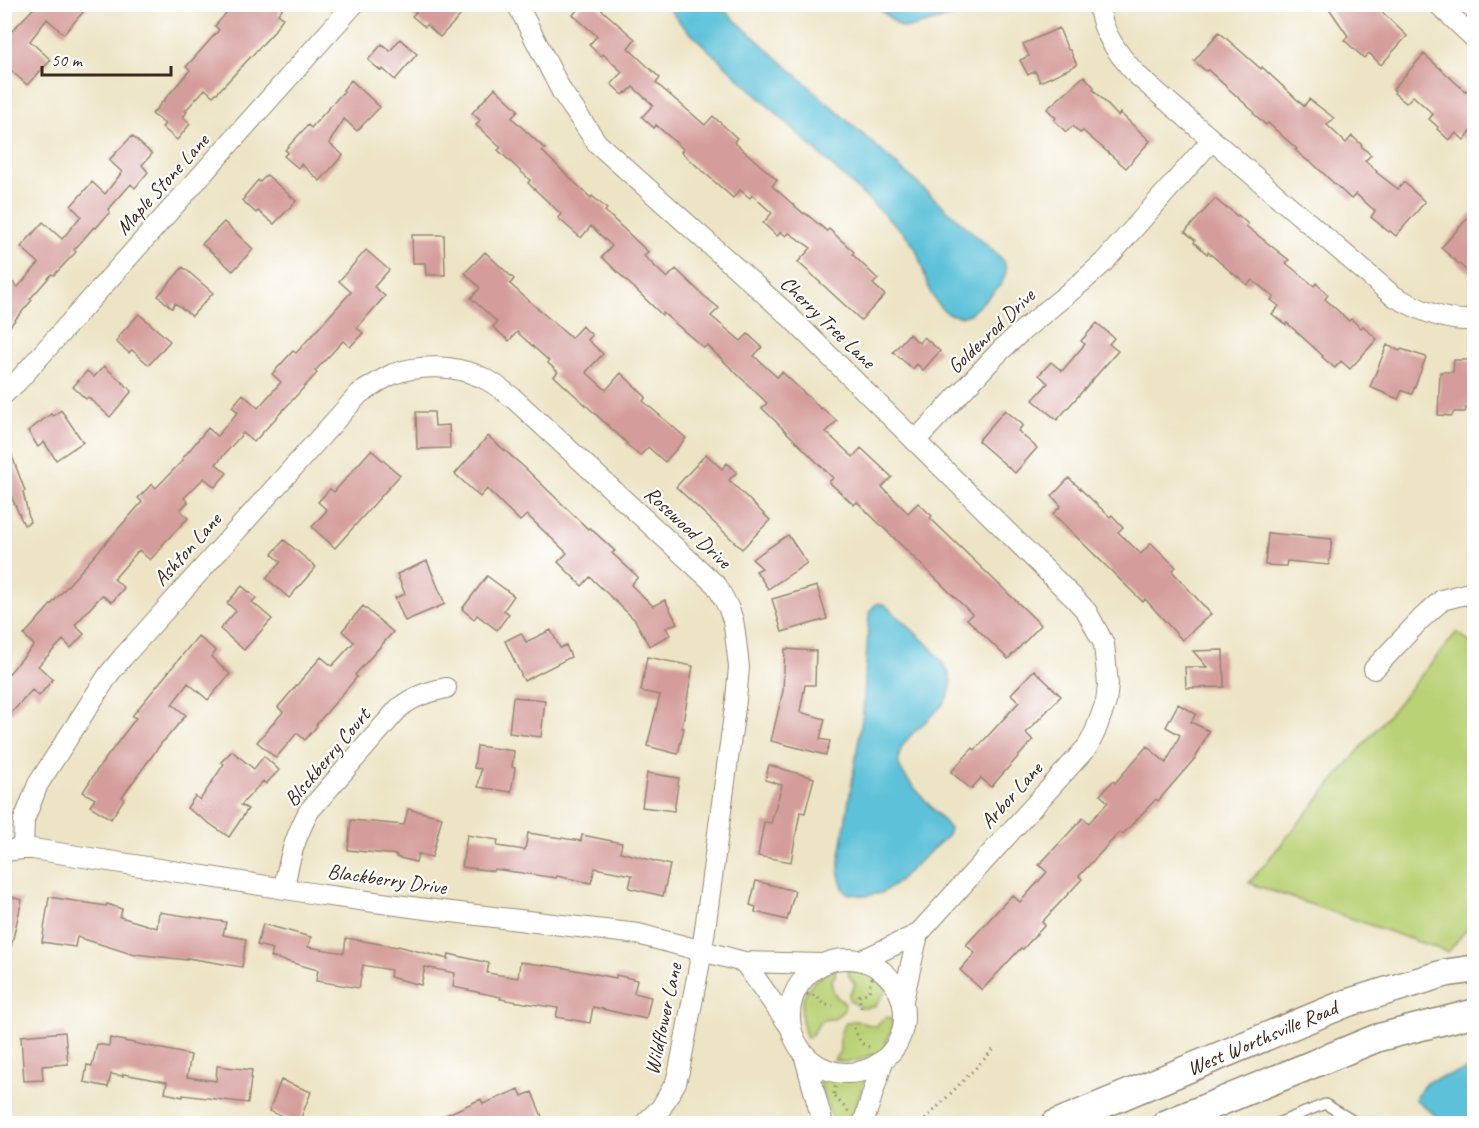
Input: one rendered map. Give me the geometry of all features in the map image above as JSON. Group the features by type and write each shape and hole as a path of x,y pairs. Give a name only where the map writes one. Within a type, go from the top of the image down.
{"main road":[{"name":"West Worthsville Road","path":"1055,1124 1347,1003 1446,973 1474,969"},
{"name":"West Worthsville Road","path":"1166,1124 1377,1038 1474,1013"}],"street":[{"name":"Maple Stone Lane","path":"4,394 354,4"},
{"name":"Cherry Tree Lane","path":"517,4 562,92 597,143 786,313 1068,591 1087,612 1104,644 1107,672"},
{"path":"1100,4 1108,37 1137,75 1392,295 1414,307 1439,316 1474,319"},
{"path":"1438,4 1474,38"},
{"name":"Goldenrod Drive","path":"915,441 1007,344 1104,261 1212,140"},
{"name":"Ashton Lane","path":"14,850 38,784 109,674 360,393 394,374 431,367 461,369 483,377"},
{"name":"Rosewood Drive","path":"483,377 513,398 717,586 733,620 739,667 736,700 702,951"},
{"path":"1374,669 1442,600 1465,594 1474,597"},
{"name":"Arbor Lane","path":"868,963 918,934 1088,746 1106,702 1107,672"},
{"name":"Blsckberry Court","path":"284,888 288,861 301,825 309,811 399,708 424,692 446,688"},
{"name":"Blackberry Drive","path":"14,850 33,849 426,909 638,934 744,962 821,964 848,958 868,963"},
{"name":"Arbor Lane","path":"903,1000 918,934"},
{"name":"Wildflower Lane","path":"644,1124 661,1108 676,1082 702,951"},
{"path":"744,962 791,1028 804,1054 818,1065 834,1072 851,1073 868,1070 886,1059 895,1049 902,1034 905,1017 903,1000 894,982 880,968 868,963"},
{"path":"791,1028 790,1009 795,992 806,976 821,964"},
{"path":"804,1054 823,1124"},
{"path":"859,1119 886,1059"}],"lane":[{"path":"1275,1124 1325,1104 1359,1124"}],"path":[{"path":"861,1008 859,996 869,992 868,963"},
{"path":"795,992 817,996 823,1004 833,1006"},
{"path":"854,1028 861,1043 886,1059"},
{"path":"921,1124 994,1049"},
{"path":"838,1072 834,1096 859,1119"}],"green space":[{"path":"1457,632 1474,646 1474,920 1448,952 1249,883"},
{"path":"851,968 857,968 877,977 887,990 874,1007 861,1008 849,1000 849,994 855,984 848,972"},
{"path":"835,969 835,976 831,980 832,988 836,996 845,1003 844,1010 834,1019 820,1022 812,1035 807,1038 802,1016 804,997 815,981"},
{"path":"885,1017 894,1021 886,1042 888,1056 870,1055 846,1062 834,1060 840,1051 840,1033 846,1023 859,1021 876,1026"},
{"path":"838,1072 849,1080 865,1079 853,1123 834,1123 817,1076 819,1074 827,1076"}],"water":[{"path":"666,5 718,5 1001,258 1006,272 1001,285 971,313 962,317 949,314 940,307 931,294 916,249 907,236 682,25"},
{"path":"874,5 994,5 908,28 901,27"},
{"path":"878,603 885,605 934,652 946,668 951,683 948,696 941,707 907,739 900,751 899,764 913,787 950,829 948,835 893,886 881,893 865,896 846,893 840,878 839,862 863,713 869,613"},
{"path":"1474,1068 1474,1123 1445,1123 1415,1099 1426,1082"}],"building":[{"path":"30,4 90,4 64,34 47,19 30,41 51,60 27,85 4,64 4,39 34,8"},
{"path":"234,4 286,4 278,14 283,18 272,34 217,93 213,96 205,89 185,111 187,112 183,117 190,124 177,140 162,127 165,124 152,114 190,70 186,67 219,30 215,26"},
{"path":"408,4 454,4 463,13 440,37 427,25 425,27 412,16 416,12"},
{"path":"582,4 595,4 635,39 628,48 660,78 656,83 705,125 713,116 737,138 734,142 777,180 772,186 804,214 827,231 829,229 878,279 873,284 885,295 861,320 798,262 811,248 789,233 786,236 781,232 777,236 763,223 772,213 752,195 750,198 740,190 733,198 681,152 683,149 656,125 654,128 642,117 653,105 633,87 623,95 611,84 622,72 603,54 601,56 589,45 597,36 573,15"},
{"path":"1326,4 1374,4 1407,36 1381,65 1369,53 1364,58 1344,40 1348,36"},
{"path":"1059,28 1077,65 1040,82 1035,71 1028,75 1020,60 1029,56 1023,44"},
{"path":"1219,32 1261,69 1262,67 1304,106 1309,99 1334,118 1327,125 1346,143 1352,136 1362,145 1371,155 1365,161 1376,172 1398,189 1404,182 1425,202 1396,236 1371,217 1375,211 1356,194 1351,199 1268,123 1266,125 1208,70 1206,71 1194,61"},
{"path":"400,39 417,54 395,80 368,60 382,44 390,51"},
{"path":"1424,54 1474,98 1474,128 1464,140 1456,133 1449,140 1429,119 1433,114 1413,96 1406,103 1394,93 1393,89"},
{"path":"1084,76 1118,116 1120,113 1150,141 1126,168 1083,131 1080,133 1073,126 1066,132 1047,109"},
{"path":"351,80 380,107 357,131 344,119 329,143 343,155 320,181 301,164 298,168 284,156 288,152 285,150 308,125 311,128"},
{"path":"495,88 518,110 512,118 545,149 542,151 591,198 592,196 607,209 605,211 648,252 644,256 667,278 676,269 719,308 711,316 741,341 748,334 762,347 754,356 777,377 782,372 837,421 826,432 853,457 861,448 892,477 882,487 908,513 918,503 932,516 930,518 1041,625 1008,659 967,619 972,614 857,502 854,505 829,482 833,478 762,408 767,403 707,345 704,348 663,313 662,315 602,257 612,246 591,226 581,238 558,218 561,214 528,183 530,180 498,150 501,148 476,125 480,120 472,113"},
{"path":"132,136 152,154 142,165 148,172 135,188 131,184 108,210 110,212 74,250 76,252 30,299 32,300 4,333 4,275 18,287 39,263 21,247 43,222 62,239 81,216 71,206 92,182 105,194 122,172 109,160"},
{"path":"267,175 296,201 274,224 258,211 256,213 242,200 258,180 260,182"},
{"path":"1215,199 1238,215 1248,224 1246,226 1289,260 1286,263 1314,286 1316,283 1328,295 1325,299 1349,321 1351,319 1361,328 1363,326 1377,339 1350,369 1341,361 1335,368 1287,323 1286,325 1272,314 1279,306 1271,300 1274,297 1252,280 1247,285 1208,252 1207,254 1185,232"},
{"path":"1474,211 1474,277 1441,248"},
{"path":"224,222 253,249 233,271 202,244"},
{"path":"412,235 444,235 445,275 426,275 425,263 413,263"},
{"path":"366,250 389,270 374,287 385,296 357,328 363,333 350,347 343,341 254,442 243,433 216,464 227,473 215,487 204,478 184,498 188,502 180,510 188,518 150,560 139,550 114,579 124,588 112,602 102,595 75,625 84,634 71,648 63,640 38,666 53,679 39,696 32,690 4,721 4,679 34,645 24,635 142,502 138,498 152,484 156,488 183,460 208,428 217,436 238,412 232,407 243,394 258,408 281,382 272,374 293,351 296,353 351,292 339,281"},
{"path":"485,252 514,279 510,284 571,338 582,326 592,335 588,340 603,354 586,372 606,390 621,373 646,397 643,401 686,438 665,462 648,447 640,456 626,444 554,376 558,372 548,363 549,361 517,332 509,341 493,327 497,322 471,298 480,288 465,273"},
{"path":"183,267 213,293 192,316 175,303 172,308 158,296"},
{"path":"139,314 170,341 149,365 132,350 129,353 116,342"},
{"path":"1097,323 1114,338 1109,344 1118,351 1057,420 1033,400 1048,383 1039,375 1051,362 1062,371 1085,344 1081,341"},
{"path":"909,334 919,343 924,337 940,351 923,370 917,364 913,369 893,352"},
{"path":"1387,345 1400,351 1401,349 1426,357 1412,394 1402,391 1398,399 1370,387"},
{"path":"1454,360 1474,361 1474,408 1466,408 1465,412 1454,412 1452,416 1438,415 1440,372 1453,372"},
{"path":"104,366 132,391 110,417 73,387 87,371 94,377"},
{"path":"61,410 83,442 56,460 44,442 38,447 28,431 51,414 53,416"},
{"path":"1005,410 1023,425 1018,431 1037,448 1015,473 978,441"},
{"path":"416,412 434,412 435,426 449,425 450,448 417,449"},
{"path":"488,436 524,467 588,529 590,528 615,551 612,553 638,577 631,585 653,606 665,600 677,623 666,628 670,635 649,646 635,620 590,577 582,586 558,562 567,553 527,515 520,521 487,489 480,497 455,474"},
{"path":"4,440 6,440 25,491 23,492 30,522 24,525 11,496 4,498"},
{"path":"371,450 400,475 335,548 312,527 327,510 318,502 330,489 334,492"},
{"path":"706,454 722,469 727,463 737,472 729,480 770,520 742,549 676,487"},
{"path":"1069,478 1110,517 1112,515 1123,527 1118,532 1141,554 1151,543 1176,567 1172,571 1211,614 1182,640 1145,599 1143,602 1053,514 1061,506 1052,496"},
{"path":"1268,533 1332,539 1329,565 1287,561 1286,566 1265,565"},
{"path":"788,535 807,563 768,589 756,571 762,568 752,559"},
{"path":"284,540 316,567 289,598 266,578 281,562 272,554"},
{"path":"427,561 445,604 405,621 395,598 405,594 397,574"},
{"path":"487,576 514,596 504,610 509,614 497,630 477,615 474,619 462,609"},
{"path":"242,586 256,598 252,602 272,619 244,650 220,629 236,611 227,603"},
{"path":"817,586 827,619 782,632 772,599"},
{"path":"363,606 393,632 355,675 357,677 305,740 297,733 276,758 257,742 283,712 278,707 321,657 332,666 354,642 342,631"},
{"path":"551,630 560,648 566,645 571,657 524,681 505,641 521,633 526,642"},
{"path":"198,636 216,651 211,657 230,674 208,700 188,683 172,704 186,715 163,741 122,797 124,799 111,819 90,806 95,799 83,792 136,718 132,716"},
{"path":"785,649 816,651 815,685 805,685 800,712 825,719 820,739 830,741 826,755 771,741 783,691"},
{"path":"1223,650 1224,687 1186,688 1185,667 1207,667 1193,651"},
{"path":"647,657 693,666 678,754 647,746 660,695 641,691"},
{"path":"1034,670 1061,696 1026,733 1033,740 991,787 981,778 971,789 951,772 973,748 975,750 1019,702 1011,694"},
{"path":"513,697 545,700 541,737 509,733"},
{"path":"1178,704 1196,714 1191,722 1209,731 1196,757 1158,801 1156,799 1123,834 1120,832 1079,876 1082,879 1042,922 1045,925 982,990 960,970 975,953 966,945 1012,895 1020,902 1047,872 1039,865 1083,818 1089,823 1108,802 1100,795 1113,781 1115,783 1147,746 1166,763 1180,735 1166,727"},
{"path":"477,746 514,751 512,767 515,768 511,792 478,787 481,769 474,768"},
{"path":"232,751 254,769 264,756 279,770 266,784 263,781 241,805 248,809 229,837 187,808 195,796 200,800 224,764 221,762"},
{"path":"769,765 814,778 805,813 800,812 791,862 758,856 764,822 771,823 782,785 765,780"},
{"path":"647,773 679,778 674,811 642,807"},
{"path":"408,809 442,817 432,857 418,854 416,862 396,857 397,855 348,850 351,820 404,825"},
{"path":"528,833 581,841 582,835 622,843 620,852 670,865 663,896 629,888 632,875 595,868 591,883 557,876 556,878 462,867 467,835 498,840 497,846 525,850"},
{"path":"756,881 795,891 787,920 755,912 756,907 750,905"},
{"path":"4,895 22,900 10,951 4,951"},
{"path":"49,897 106,906 107,904 122,909 120,917 157,928 159,912 226,922 223,935 246,939 242,967 187,958 187,960 135,955 77,937 75,947 42,942"},
{"path":"263,924 311,937 308,947 344,953 346,938 398,946 448,959 449,954 489,963 487,973 518,978 520,962 616,978 616,975 637,980 634,993 651,997 646,1019 593,1007 590,1023 556,1017 558,1008 500,999 501,997 453,987 455,973 425,967 421,985 390,977 391,970 363,965 359,988 316,981 318,970 271,957 273,949 257,945"},
{"path":"65,1032 68,1064 42,1066 43,1080 24,1081 21,1036"},
{"path":"110,1038 191,1055 187,1077 216,1081 217,1066 252,1070 248,1103 183,1095 183,1097 165,1093 167,1082 123,1074 123,1076 111,1074 108,1087 84,1082 87,1065 92,1066 97,1044 109,1046"},
{"path":"281,1080 311,1092 299,1123 269,1111"},
{"path":"519,1089 522,1096 532,1092 545,1124 426,1124 481,1099 483,1104"}]}
